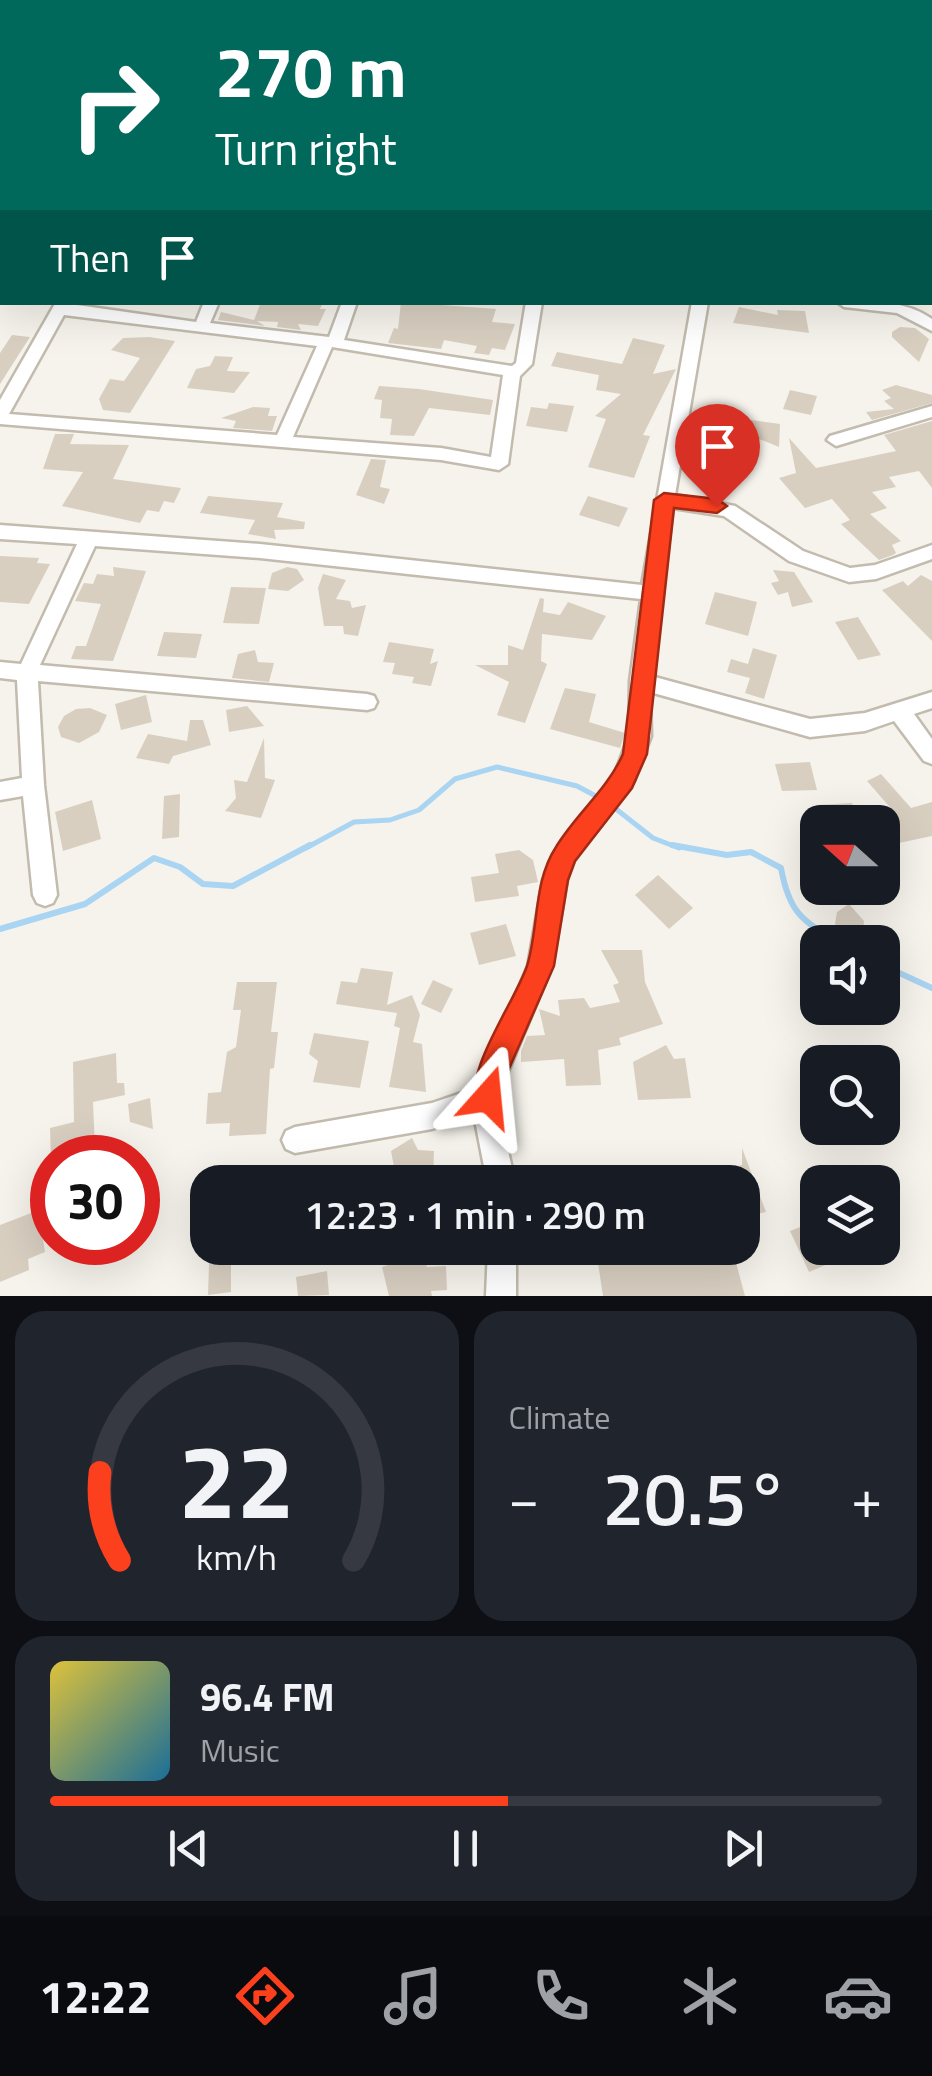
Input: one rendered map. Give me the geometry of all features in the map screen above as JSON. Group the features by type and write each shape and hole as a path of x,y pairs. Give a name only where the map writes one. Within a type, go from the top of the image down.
{"street":[{"path":"200,329 211,305"},
{"path":"283,440 349,305"},
{"path":"512,372 498,464 283,440 0,417 62,306 512,372 520,371 524,364 534,305"},
{"path":"497,1165 486,1111 488,1097 494,1070 540,966 555,880 565,855 623,781 640,736 640,681 664,500 699,305"},
{"path":"881,305 916,314 932,326"},
{"path":"836,440 932,411"},
{"path":"664,500 729,510 796,556 849,574 876,572 932,552"},
{"path":"0,532 260,552 652,593"},
{"path":"45,895 26,672 88,541"},
{"path":"0,670 367,702"},
{"path":"640,681 810,728 838,728 932,700"},
{"path":"899,711 932,756"},
{"path":"0,791 33,785"},
{"path":"295,1140 432,1116 488,1097"},
{"path":"501,1296 502,1265"}],"building":[{"path":"260,305 322,305 320,309 326,309 318,326 298,324 301,330 277,327 278,322 257,321 265,326 218,320 221,312 254,320"},
{"path":"401,305 496,309 492,322 515,324 505,350 492,348 489,355 474,353 477,346 444,340 441,349 388,343 394,328 398,329"},
{"path":"739,307 778,315 777,310 805,311 809,333 733,323"},
{"path":"900,327 915,328 929,339 919,362 892,337 892,332"},
{"path":"12,335 30,337 0,384 0,353"},
{"path":"123,338 175,341 130,413 103,410 99,399 110,379 124,381 140,358 111,350"},
{"path":"633,338 665,345 653,374 676,369 643,435 650,436 634,478 588,467 606,419 595,416 621,394 596,390 599,375 551,366 557,352 622,364"},
{"path":"215,356 233,357 227,371 250,372 234,393 187,388 196,369 210,366"},
{"path":"896,385 932,395 932,403 872,420 866,412 894,409 884,401 891,398 882,390"},
{"path":"379,386 493,400 490,415 429,408 414,436 390,435 392,419 380,418 382,400 374,399"},
{"path":"790,390 817,396 811,415 783,409"},
{"path":"549,403 574,406 567,432 526,426 531,407 547,409"},
{"path":"253,407 270,408 268,416 277,416 272,431 233,428 236,421 221,418"},
{"path":"751,420 780,424 779,447 742,432"},
{"path":"932,421 932,488 919,471 889,477 896,487 872,492 887,508 870,514 901,541 892,545 896,553 893,555 879,560 841,524 850,520 832,499 805,508 779,478 796,473 789,438 816,468 896,451 884,435"},
{"path":"55,434 74,434 70,444 129,445 113,479 181,488 174,503 164,501 159,512 147,510 140,523 62,506 83,472 43,469"},
{"path":"371,459 386,460 380,487 390,489 384,504 356,495"},
{"path":"208,496 283,503 277,517 305,522 304,529 274,530 276,539 248,534 255,520 200,513"},
{"path":"588,496 628,508 619,527 579,515"},
{"path":"0,556 39,558 37,563 50,564 29,604 0,602"},
{"path":"113,567 146,571 113,661 71,659 76,646 86,646 101,604 75,601 84,583 93,584 97,574 114,576"},
{"path":"287,567 297,569 304,580 288,591 268,589 272,573"},
{"path":"773,570 794,572 813,602 792,607 788,592 778,595 771,583 779,581"},
{"path":"323,574 346,580 336,599 350,601 352,608 366,605 358,636 344,634 343,626 324,626 318,588"},
{"path":"921,575 932,581 932,641 882,590 903,581 908,586"},
{"path":"231,587 266,588 259,624 223,623"},
{"path":"715,592 757,602 748,636 705,624"},
{"path":"540,598 544,599 543,612 560,615 568,602 606,616 592,640 542,634 541,661 547,664 525,723 497,715 509,682 475,665 508,665 508,645 523,650"},
{"path":"858,617 881,655 858,660 835,622"},
{"path":"164,632 202,634 196,658 157,656"},
{"path":"389,642 434,649 430,664 438,661 431,686 412,683 414,677 392,674 395,663 383,662"},
{"path":"753,648 777,655 764,699 745,693 750,678 727,672 731,659 748,664"},
{"path":"255,650 258,662 274,663 269,682 232,678 238,654"},
{"path":"565,688 596,694 589,722 625,733 620,748 550,729"},
{"path":"146,695 152,722 121,730 115,704"},
{"path":"247,706 264,726 229,732 226,710"},
{"path":"90,708 107,715 99,732 79,743 61,737 58,727 64,716 76,709"},
{"path":"190,720 203,720 211,745 173,756 169,764 136,758 148,734 187,741"},
{"path":"264,738 265,778 275,780 261,818 225,811 236,798 234,780 247,782"},
{"path":"810,762 817,790 782,791 775,764"},
{"path":"881,774 911,808 932,802 932,836 900,843 900,805 888,805 867,781"},
{"path":"180,794 179,837 162,839 164,796"},
{"path":"92,800 101,839 63,851 55,812"},
{"path":"519,850 533,860 538,882 517,886 519,896 475,902 471,877 499,873 495,854"},
{"path":"658,875 693,908 669,929 635,895"},
{"path":"850,905 864,925 836,925 837,912"},
{"path":"506,924 516,956 479,965 470,933"},
{"path":"601,950 642,950 645,982 663,1024 619,1038 621,1045 598,1050 601,1085 566,1086 564,1059 521,1062 521,1051 527,1036 545,1035 539,1009 560,1016 558,1000 584,998 590,1008 620,1002 613,985 619,983"},
{"path":"361,968 393,972 387,1005 412,995 420,1015 413,1042 422,1044 426,1092 389,1087 400,1028 394,1026 397,1013 336,1004 341,981 357,983"},
{"path":"433,980 453,989 441,1013 421,1004"},
{"path":"237,982 277,982 271,1032 278,1032 274,1068 270,1069 266,1134 229,1136 230,1123 206,1124 208,1093 221,1092 227,1052 236,1047 241,1010 233,1010"},
{"path":"314,1033 369,1041 360,1088 313,1082 318,1061 309,1054"},
{"path":"666,1045 674,1059 685,1058 691,1098 638,1100 633,1062"},
{"path":"116,1053 117,1083 124,1083 125,1095 93,1102 94,1135 50,1135 50,1128 74,1122 73,1062"},
{"path":"150,1098 153,1129 130,1122 128,1104"},
{"path":"412,1138 418,1150 434,1151 434,1165 394,1165 391,1151"},
{"path":"30,1213 29,1270 0,1282 0,1225"},
{"path":"800,1227 800,1253 790,1231"},
{"path":"209,1265 231,1265 231,1292 208,1295"},
{"path":"598,1265 737,1265 745,1296 603,1296"},
{"path":"806,1265 826,1265 809,1272"},
{"path":"446,1266 447,1290 431,1291 432,1296 389,1296 382,1267"},
{"path":"327,1271 329,1295 298,1296 296,1277"}],"waterway":[{"path":"306,848 354,822 390,820 419,810 455,779 497,767 577,786 607,802 653,838 679,848"},
{"path":"0,929 85,904 154,858 180,867 203,884 233,886 310,845"},
{"path":"672,845 727,855 751,852 781,868 793,905 813,925"},
{"path":"900,973 932,988"}],"route":[{"path":"488,1097 494,1070 540,966 555,880 565,855 623,781 635,754 640,736 640,681 664,500 717,506"}]}
